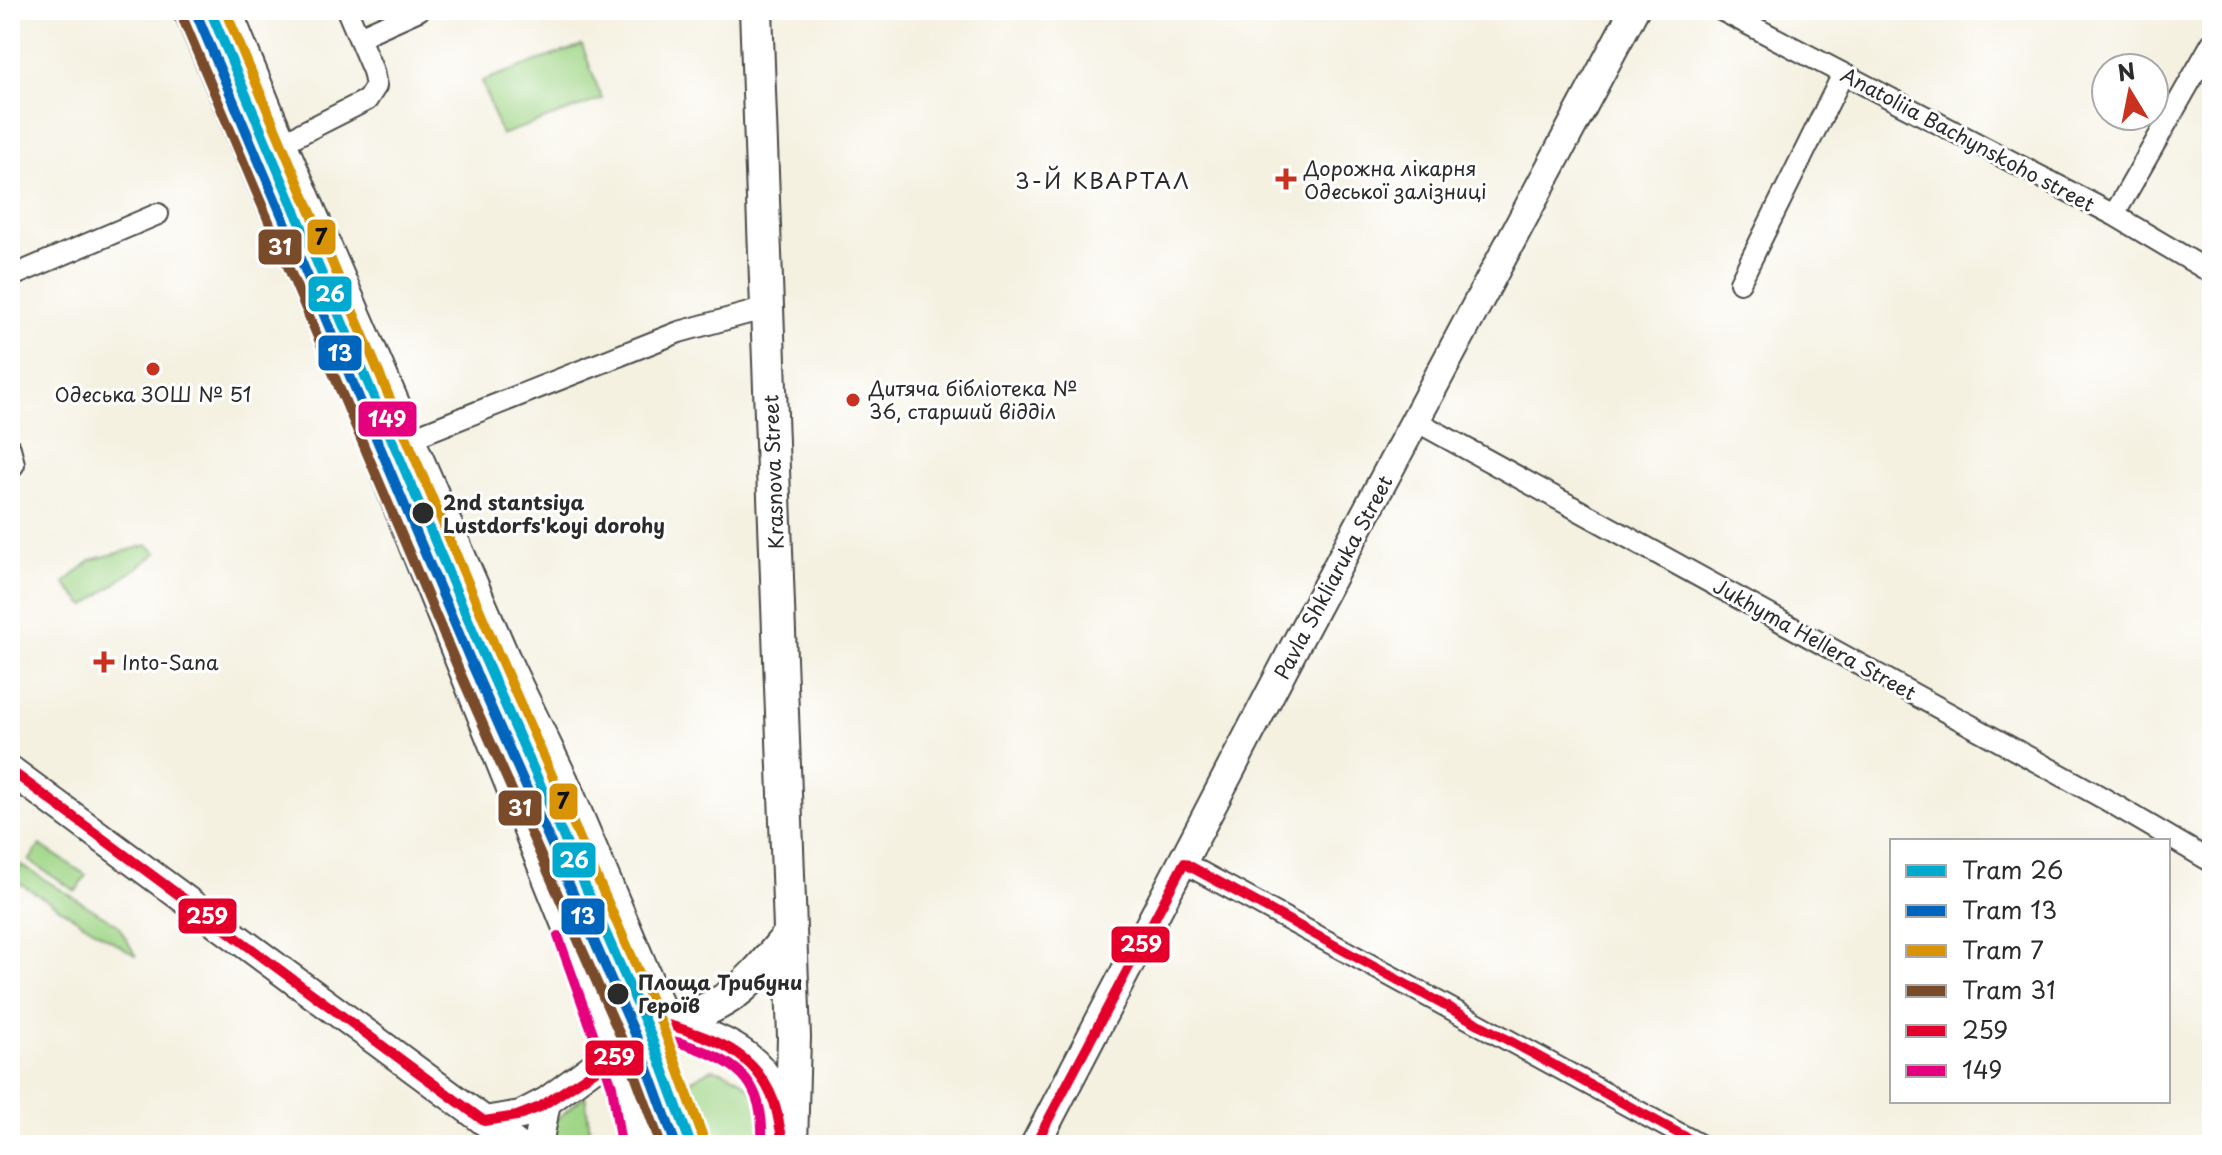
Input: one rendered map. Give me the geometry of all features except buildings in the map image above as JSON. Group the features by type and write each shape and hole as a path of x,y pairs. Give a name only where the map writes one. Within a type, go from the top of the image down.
{"main road":[{"path":"190,10 378,452 542,856 626,1083 635,1145"},
{"path":"225,10 408,439 562,781 652,1030"},
{"name":"Krasnova Street","path":"756,10 790,934 793,1064 783,1141"},
{"path":"615,1051 652,1030 727,999 750,981 790,934"},
{"path":"652,1030 703,1034 731,1046 753,1062 766,1081 783,1141"}],"street":[{"path":"280,144 367,100 376,86 347,10"},
{"path":"359,37 419,10"},
{"name":"Pavla Shkliaruka Street","path":"1035,1145 1634,10"},
{"name":"Anatoliia Bachynskoho street","path":"1721,10 2114,215 2212,273"},
{"path":"2114,215 2212,43"},
{"path":"1740,282 1843,74"},
{"path":"10,277 158,214"},
{"path":"378,452 679,332 767,308"},
{"name":"Jukhyma Hellera Street","path":"1416,421 2103,798 2212,862"},
{"path":"10,448 14,464 10,470"},
{"path":"10,770 517,1145"},
{"path":"1184,863 1700,1145"},
{"path":"484,1121 521,1115 546,1102 615,1051"},
{"path":"538,1145 546,1102"}],"green space":[{"path":"582,45 602,99 501,135 482,81"},
{"path":"148,545 157,553 85,606 64,583 91,560"},
{"path":"40,845 86,875 76,891 29,861"},
{"path":"21,865 118,925 136,956 13,879"},
{"path":"712,1069 737,1078 755,1095 765,1119 761,1145 694,1145 680,1106 692,1080"},
{"path":"585,1095 592,1145 554,1145 548,1127"}],"tram line":[{"name":"26","path":"210,10 484,657 649,1031 691,1145"},
{"name":"7","path":"225,10 497,651 662,1025 704,1140"},
{"name":"13","path":"197,15 471,662 636,1036 676,1145"},
{"name":"31","path":"184,21 458,668 623,1042 661,1145"}],"transit line":[{"name":"149","path":"212,15 653,1031 722,1060 746,1079 759,1106 762,1144"},
{"name":"259","path":"10,770 484,1121 517,1116 540,1107 665,1024 715,1041 744,1059 756,1071 774,1102 785,1145"},
{"name":"259","path":"1035,1145 1184,863 1700,1145"},
{"name":"149","path":"558,936 612,1086 621,1145"}],"place":[{"name":"Дорожна лікарня Одеської залізниці","path":"1286,179"},
{"name":"Одеська ЗОШ № 51","path":"153,369"},
{"name":"Дитяча бібліотека № 36, старший відділ","path":"853,400"},
{"name":"2nd stantsiya Lustdorfs'koyi dorohy","path":"423,513"},
{"name":"Into-Sana","path":"104,662"},
{"name":"Площа Трибуни Героїв","path":"618,994"}],"district":[{"name":"3-Й КВАРТАЛ","path":"1103,179"}]}
